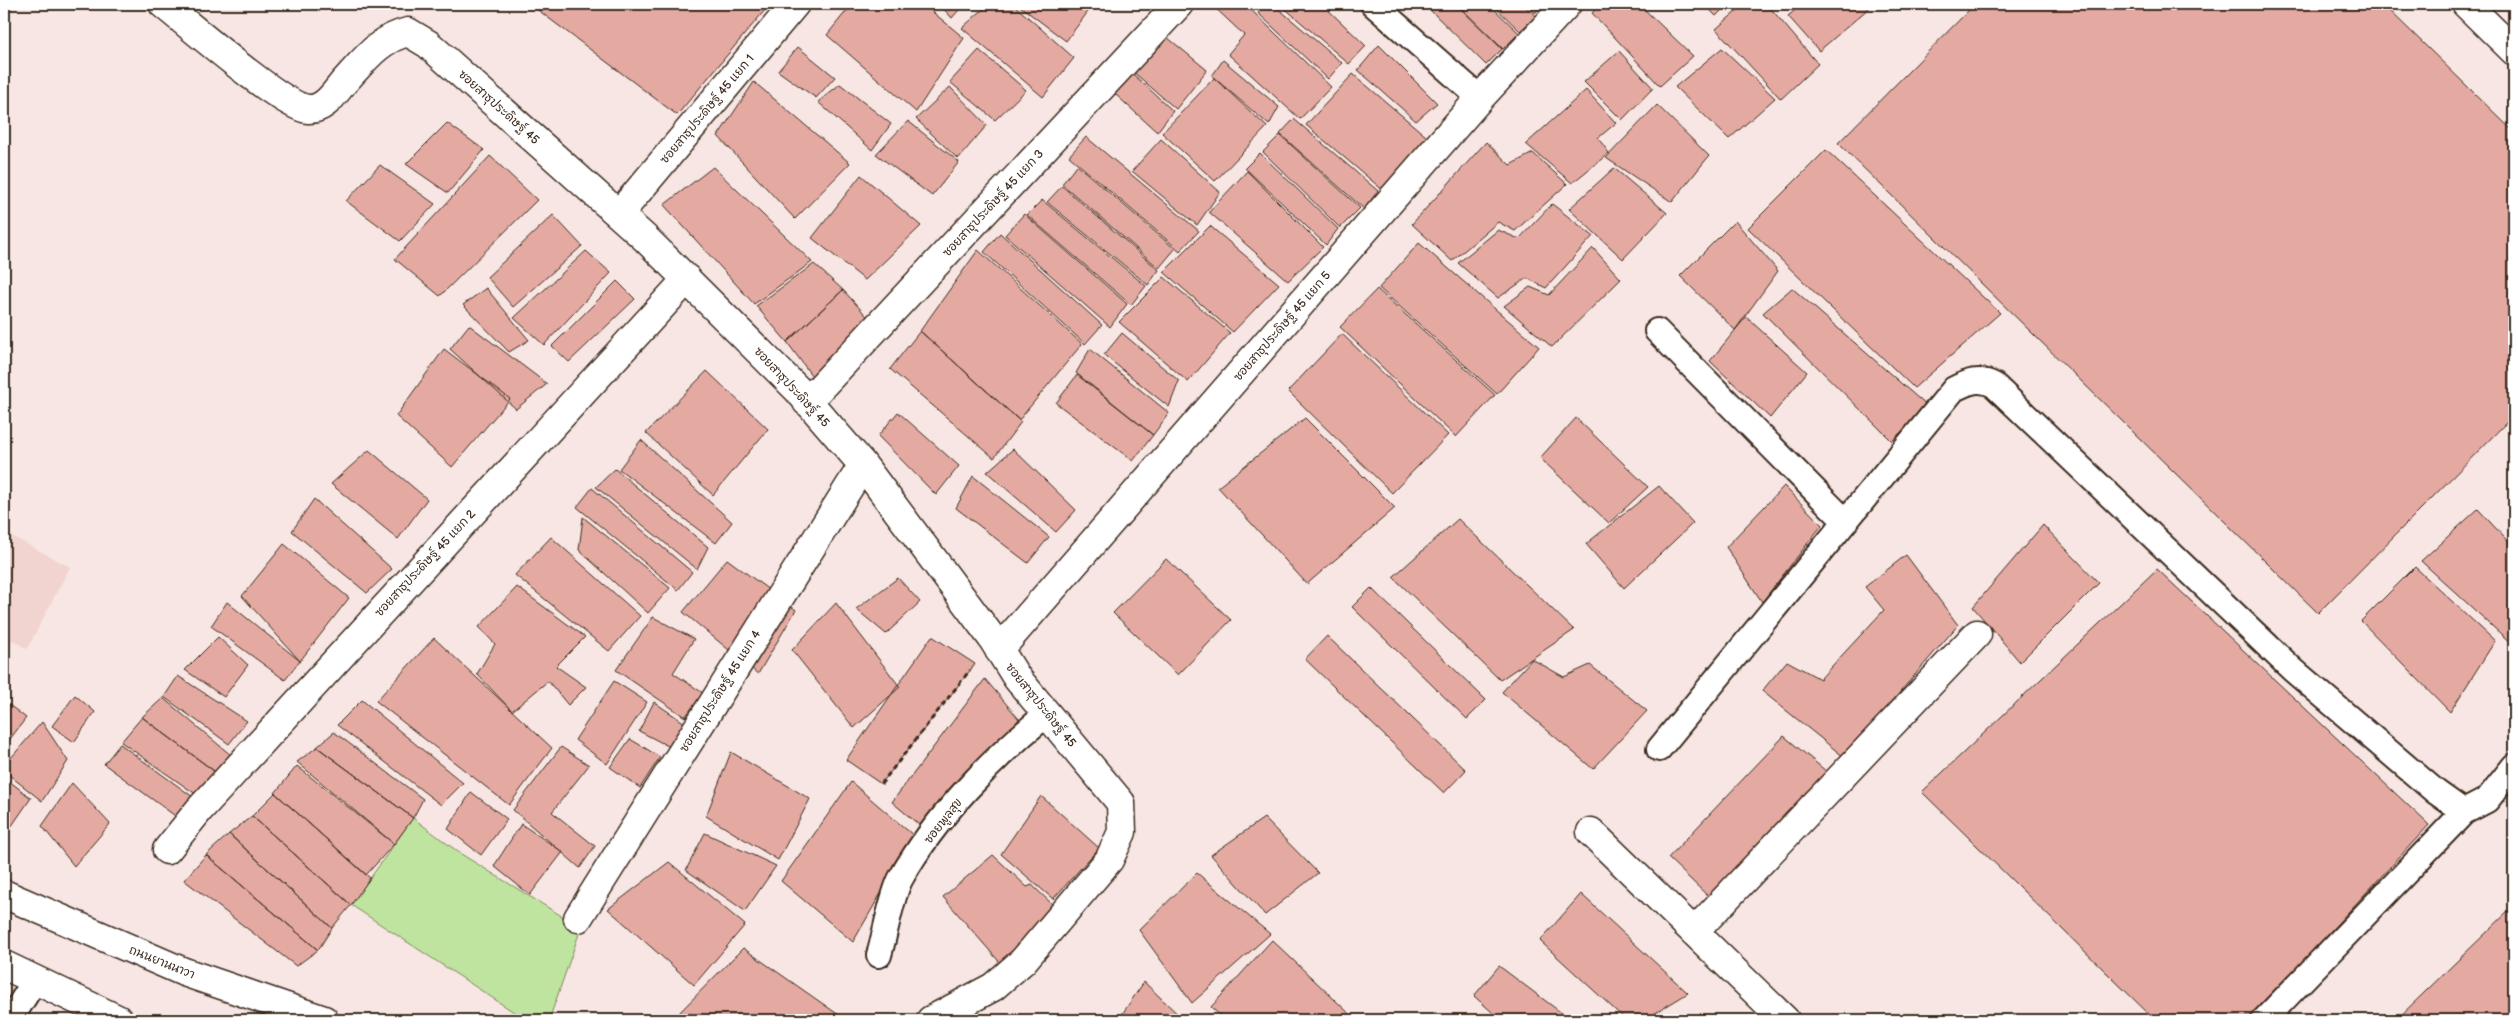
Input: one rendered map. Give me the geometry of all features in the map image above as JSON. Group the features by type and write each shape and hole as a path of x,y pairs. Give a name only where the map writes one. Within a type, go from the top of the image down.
{"street":[{"name":"ซอยสาธุประดิษฐ์ 45","path":"163,4 271,89 294,105 309,109 322,106 376,48 391,36 408,32 428,44 619,214 798,390 863,465 995,644 1017,678 1121,803 1122,832 1109,860 1023,960 993,987 931,1020"},
{"name":"ซอยสาธุประดิษฐ์ 45 แยก 1","path":"619,214 795,4"},
{"name":"ซอยสาธุประดิษฐ์ 45 แยก 3","path":"807,402 1179,4"},
{"name":"ซอยสาธุประดิษฐ์ 45 แยก 5","path":"995,644 1480,98 1567,4"},
{"path":"2466,4 2514,51"},
{"name":"ซอยสาธุประดิษฐ์ 45 แยก 2","path":"167,850 199,810 687,279"},
{"name":"ซอยสาธุประดิษฐ์ 45 แยก 4","path":"578,918 863,465"},
{"path":"1694,932 1977,634"},
{"path":"1591,832 1785,1020"},
{"name":"ถนนยานนาวา","path":"4,894 184,972 324,1020"},
{"path":"4,964 119,1020"}],"lane":[{"path":"1373,4 1480,98"},
{"path":"1657,331 1845,522"},
{"path":"1658,749 1954,389 1969,381 1987,381 1994,385 2293,670 2436,792 2464,812"},
{"name":"ซอยพูลสุข","path":"879,955 900,879 941,820 1004,750 1047,714"},
{"path":"2264,1020 2464,812 2487,800 2514,766"},
{"path":"10,1020 36,980"}],"path":[{"path":"881,784 995,644"}],"shaded area":[{"path":"4,532 70,567 27,649 13,640 4,652"}],"green space":[{"path":"413,818 461,854 581,928 549,1020 526,1020 351,905"}],"building":[{"path":"530,4 770,4 677,115"},
{"path":"852,4 923,4 964,38 916,112 827,35"},
{"path":"939,4 964,4 952,18"},
{"path":"989,4 1013,4 1074,58 1043,97 962,28"},
{"path":"1017,4 1091,4 1093,5 1066,41"},
{"path":"1211,4 1245,4 1331,87 1300,119 1228,54 1244,35"},
{"path":"1265,4 1273,4 1342,63 1328,79 1258,13"},
{"path":"1280,4 1322,4 1366,46 1349,64"},
{"path":"1424,4 1456,4 1502,49 1486,65"},
{"path":"1457,4 1489,4 1519,33 1503,49"},
{"path":"1492,4 1523,4 1536,16 1520,31"},
{"path":"1526,4 1544,4 1535,13"},
{"path":"1601,4 1648,4 1644,9 1693,56 1660,86 1592,13"},
{"path":"1704,4 1728,4 1716,16"},
{"path":"1745,4 1767,4 1818,64 1781,99 1716,29"},
{"path":"1802,4 1865,4 1869,8 1819,51 1788,16"},
{"path":"1975,4 2383,4 2514,132 2514,415 2318,613 1838,143"},
{"path":"1162,33 1207,70 1176,109 1130,69"},
{"path":"1379,45 1437,103 1416,121 1358,70"},
{"path":"798,47 835,77 816,98 778,71"},
{"path":"1722,48 1775,98 1729,139 1675,87"},
{"path":"979,50 1026,90 995,120 950,82"},
{"path":"1619,51 1653,88 1622,120 1584,82"},
{"path":"1223,60 1279,107 1269,125 1212,76"},
{"path":"1133,74 1173,111 1157,132 1115,94"},
{"path":"1353,74 1427,137 1384,191 1306,125"},
{"path":"1214,78 1267,127 1215,181 1162,133"},
{"path":"754,82 850,163 795,219 718,136"},
{"path":"840,84 891,124 872,150 818,102"},
{"path":"950,87 987,125 958,159 916,119"},
{"path":"1586,90 1616,123 1598,138 1609,153 1572,183 1526,144"},
{"path":"1657,105 1709,156 1672,202 1606,158"},
{"path":"1294,119 1378,191 1364,209 1280,134"},
{"path":"908,121 959,162 932,196 876,154"},
{"path":"447,123 484,150 448,193 406,164"},
{"path":"1280,135 1360,208 1340,228 1263,152"},
{"path":"1086,137 1199,231 1180,251 1069,156"},
{"path":"1161,139 1220,192 1197,225 1132,171"},
{"path":"1486,142 1510,165 1533,153 1567,184 1515,231 1498,222 1452,261 1412,224"},
{"path":"1826,150 2000,313 1914,388 1748,228"},
{"path":"1260,153 1338,229 1326,245 1245,168"},
{"path":"490,156 537,200 440,296 395,259"},
{"path":"380,165 435,204 400,241 346,201"},
{"path":"1077,165 1175,249 1159,268 1062,184"},
{"path":"713,167 812,262 754,304 664,205"},
{"path":"1614,168 1667,213 1623,259 1569,209"},
{"path":"1247,171 1323,247 1288,281 1209,212"},
{"path":"861,175 921,226 865,280 812,238"},
{"path":"1062,186 1159,270 1148,285 1047,202"},
{"path":"1042,200 1146,286 1131,305 1027,215"},
{"path":"1552,204 1593,236 1546,288 1527,278 1498,298 1458,263 1498,230 1519,239"},
{"path":"1024,214 1127,304 1110,327 1005,235"},
{"path":"553,215 582,246 513,307 487,277"},
{"path":"1735,221 1778,271 1735,330 1680,276"},
{"path":"1210,226 1279,284 1233,332 1164,272"},
{"path":"1000,233 1102,325 1085,344 984,252"},
{"path":"1419,243 1539,347 1497,394 1379,288"},
{"path":"1593,248 1621,279 1552,347 1504,306 1530,287 1549,295"},
{"path":"978,250 1082,344 1019,420 920,331"},
{"path":"586,251 611,273 544,345 514,318"},
{"path":"814,264 843,290 787,342 756,306"},
{"path":"1164,277 1230,333 1188,382 1119,322"},
{"path":"617,281 635,299 569,362 552,346"},
{"path":"486,288 529,340 509,352 463,305"},
{"path":"1792,288 1927,406 1892,441 1763,313"},
{"path":"1377,289 1495,395 1456,437 1340,327"},
{"path":"843,290 874,324 817,383 787,342"},
{"path":"1746,317 1807,372 1770,418 1710,361"},
{"path":"469,325 547,384 516,409 450,349"},
{"path":"920,331 1021,422 994,458 890,369"},
{"path":"1122,333 1179,381 1169,407 1104,355"},
{"path":"1342,334 1448,435 1392,493 1288,391"},
{"path":"444,349 510,399 452,467 396,416"},
{"path":"1090,349 1169,413 1153,435 1076,373"},
{"path":"707,371 768,429 713,495 646,433"},
{"path":"1077,375 1153,435 1133,461 1056,403"},
{"path":"898,412 959,466 936,495 878,436"},
{"path":"1305,418 1395,508 1307,584 1218,487"},
{"path":"1576,418 1648,487 1609,523 1540,458"},
{"path":"641,440 732,522 716,543 619,469"},
{"path":"1013,449 1076,510 1056,532 987,472"},
{"path":"369,450 427,499 398,539 331,484"},
{"path":"615,469 708,547 697,569 596,487"},
{"path":"973,476 1049,537 1028,563 956,508"},
{"path":"1659,486 1693,523 1624,588 1586,544"},
{"path":"1784,486 1822,525 1762,602 1726,547"},
{"path":"592,488 692,572 678,590 577,507"},
{"path":"314,499 392,569 367,593 292,531"},
{"path":"2478,509 2514,548 2514,646 2421,561"},
{"path":"583,517 670,588 648,613 579,550"},
{"path":"1458,519 1574,630 1500,680 1393,577"},
{"path":"2043,525 2099,583 2020,662 1973,607"},
{"path":"551,537 640,616 609,651 515,575"},
{"path":"284,544 349,598 300,661 242,596"},
{"path":"1906,555 1958,625 1844,757 1762,691 1787,661 1820,679 1884,610 1865,587"},
{"path":"727,559 796,610 758,674 683,612"},
{"path":"1166,559 1231,620 1178,675 1113,613"},
{"path":"2415,567 2495,641 2450,712 2361,621"},
{"path":"2157,569 2429,825 2248,1020 2155,1020 1922,792"},
{"path":"898,578 920,602 886,634 856,609"},
{"path":"517,587 585,637 556,666 586,687 568,705 548,681 512,711 477,674 495,644 479,627"},
{"path":"1371,588 1486,700 1467,719 1352,607"},
{"path":"227,602 300,661 285,680 211,626"},
{"path":"836,603 900,687 854,728 792,650"},
{"path":"653,617 694,639 673,673 703,693 685,717 616,670"},
{"path":"932,636 975,664 881,784 846,760"},
{"path":"1327,636 1466,770 1444,793 1305,659"},
{"path":"218,637 248,665 224,697 185,670"},
{"path":"434,638 552,748 509,805 376,701"},
{"path":"1532,659 1564,677 1590,665 1647,711 1593,769 1502,692"},
{"path":"178,676 247,721 229,744 164,697"},
{"path":"985,679 1019,719 931,835 892,802"},
{"path":"614,681 647,702 607,764 575,740"},
{"path":"75,695 95,712 74,742 52,726"},
{"path":"163,698 232,756 218,774 142,717"},
{"path":"362,700 463,783 441,805 337,725"},
{"path":"4,701 26,718 4,747"},
{"path":"654,702 685,723 670,747 639,731"},
{"path":"142,717 218,774 197,795 121,742"},
{"path":"42,722 68,761 42,801 4,771 4,766"},
{"path":"334,732 423,799 413,818 317,747"},
{"path":"1784,736 1827,772 1711,899 1668,858"},
{"path":"630,739 660,757 640,788 610,767"},
{"path":"120,744 193,797 178,818 104,764"},
{"path":"317,747 413,818 394,844 297,762"},
{"path":"561,747 589,765 552,812 595,846 580,868 513,810"},
{"path":"731,752 810,799 778,860 706,816"},
{"path":"297,766 394,844 366,875 275,793"},
{"path":"4,777 31,798 11,827 4,822"},
{"path":"851,782 914,836 853,942 781,881"},
{"path":"72,783 110,824 74,866 42,826"},
{"path":"471,792 507,819 481,855 448,829"},
{"path":"275,793 370,878 351,905 252,816"},
{"path":"1041,796 1099,848 1053,899 1001,854"},
{"path":"252,816 351,905 332,928 229,834"},
{"path":"1264,818 1318,873 1265,915 1211,855"},
{"path":"521,824 563,852 530,895 494,866"},
{"path":"705,833 776,866 745,911 686,870"},
{"path":"229,834 332,928 318,950 206,855"},
{"path":"206,855 318,950 296,966 184,880"},
{"path":"993,855 1027,887 1032,885 1053,905 1003,966 943,897"},
{"path":"669,862 745,925 694,985 608,909"},
{"path":"1197,873 1270,934 1192,1003 1139,930"},
{"path":"1581,894 1688,993 1644,1020 1626,1020 1540,941"},
{"path":"2514,906 2514,1020 2396,1020"},
{"path":"1272,940 1356,1020 1225,1020 1211,1007"},
{"path":"743,948 846,1020 672,1020"},
{"path":"1499,966 1571,1020 1501,1020 1474,996"},
{"path":"1144,982 1184,1020 1118,1020"}]}
